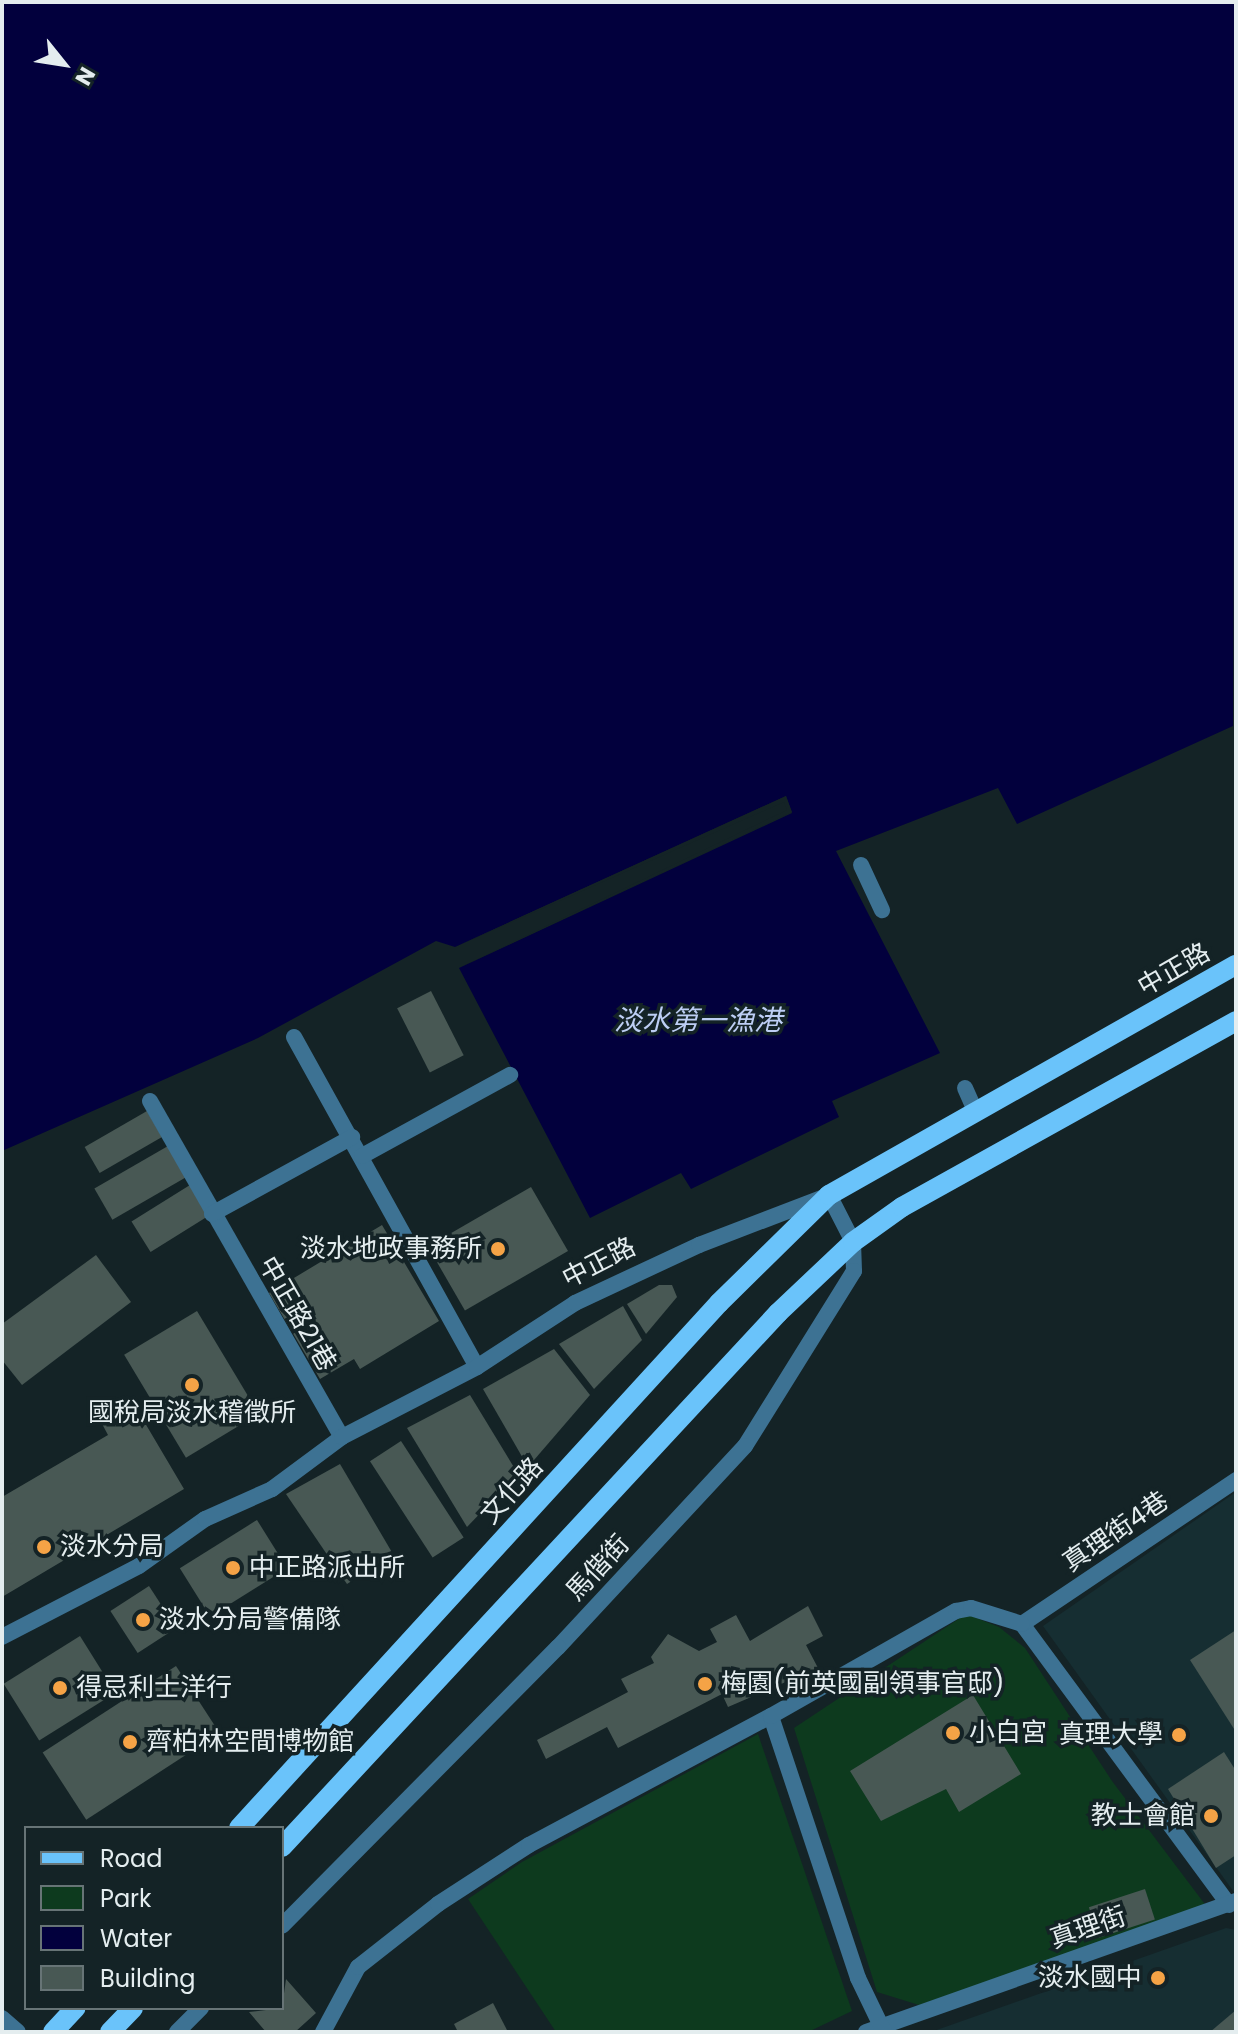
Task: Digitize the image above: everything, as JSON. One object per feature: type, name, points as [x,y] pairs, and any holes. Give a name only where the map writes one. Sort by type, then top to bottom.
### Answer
[{"type":"main road","name":"中正路","points":[[829,1195],[1236,965]]},
{"type":"main road","points":[[284,1845],[778,1313],[853,1242],[902,1207],[1236,1021]]},
{"type":"main road","name":"文化路","points":[[241,1826],[719,1303],[829,1195]]},
{"type":"main road","points":[[53,2032],[73,2010]]},
{"type":"main road","points":[[110,2032],[131,2010]]},
{"type":"street","points":[[861,865],[882,910]]},
{"type":"street","points":[[294,1037],[477,1367]]},
{"type":"street","points":[[362,1156],[510,1075]]},
{"type":"street","points":[[965,1088],[976,1113]]},
{"type":"street","name":"中正路21巷","points":[[150,1101],[342,1437]]},
{"type":"street","points":[[212,1214],[352,1137]]},
{"type":"street","points":[[829,1195],[853,1242]]},
{"type":"street","name":"中正路","points":[[2,1637],[139,1566],[205,1519],[272,1489],[342,1437],[477,1367],[575,1303],[651,1265],[829,1195]]},
{"type":"street","name":"馬偕街","points":[[284,1924],[558,1647],[745,1446],[854,1271],[853,1242]]},
{"type":"street","name":"真理街4巷","points":[[1022,1624],[1236,1480]]},
{"type":"street","points":[[323,2032],[358,1967],[438,1904],[529,1845],[771,1716],[956,1611],[971,1608],[1022,1624],[1234,1906]]},
{"type":"street","points":[[771,1716],[876,2030]]},
{"type":"street","name":"真理街","points":[[876,2030],[1234,1906]]},
{"type":"street","points":[[177,2032],[199,2010]]},
{"type":"street","points":[[2,2018],[18,2032]]},
{"type":"shaded area","name":"真理大學","points":[[1236,1492],[1236,1895],[1043,1626]]},
{"type":"shaded area","name":"淡水國中","points":[[1226,1928],[1236,1930],[1236,2032],[931,2032]]},
{"type":"green space","points":[[966,1614],[999,1627],[1025,1648],[1112,1781],[1207,1907],[919,2005],[877,1992],[794,1728]]},
{"type":"green space","points":[[758,1734],[852,2011],[808,2032],[556,2032],[468,1899],[522,1862]]},
{"type":"water","name":"淡水第一漁港","points":[[2,2],[1236,2],[1233,726],[1017,824],[998,788],[836,851],[940,1053],[832,1101],[839,1117],[691,1189],[681,1173],[590,1218],[459,968],[792,813],[786,796],[455,947],[436,941],[258,1038],[2,1151]]},
{"type":"pier","points":[[786,796],[792,812],[459,968],[787,810],[784,802],[455,947]]},
{"type":"building","points":[[431,991],[464,1055],[430,1072],[397,1008]]},
{"type":"building","points":[[147,1111],[162,1137],[100,1173],[85,1147]]},
{"type":"building","points":[[168,1146],[186,1177],[112,1220],[94,1188]]},
{"type":"building","points":[[190,1185],[209,1216],[151,1252],[131,1222]]},
{"type":"building","name":"淡水地政事務所","points":[[531,1187],[568,1251],[465,1311],[428,1246]]},
{"type":"building","points":[[382,1225],[439,1321],[360,1369],[354,1359],[320,1379],[269,1293]]},
{"type":"building","points":[[96,1255],[131,1302],[22,1385],[2,1360],[2,1324]]},
{"type":"building","points":[[659,1285],[672,1285],[677,1297],[646,1334],[627,1304]]},
{"type":"building","points":[[623,1306],[642,1340],[594,1389],[559,1344]]},
{"type":"building","name":"國稅局淡水稽徵所","points":[[197,1311],[259,1414],[186,1458],[124,1355]]},
{"type":"building","points":[[554,1349],[590,1395],[528,1467],[483,1389]]},
{"type":"building","points":[[470,1395],[518,1474],[467,1527],[407,1428]]},
{"type":"building","name":"淡水分局","points":[[132,1401],[184,1489],[2,1597],[2,1497],[108,1435],[100,1420]]},
{"type":"building","points":[[401,1441],[464,1537],[433,1558],[370,1461]]},
{"type":"building","points":[[340,1464],[393,1554],[347,1584],[286,1494]]},
{"type":"building","name":"中正路派出所","points":[[257,1520],[287,1568],[210,1617],[180,1568]]},
{"type":"building","name":"淡水分局警備隊","points":[[149,1586],[176,1628],[138,1653],[110,1611]]},
{"type":"building","name":"梅園(前英國副領事官邸)","points":[[808,1606],[823,1636],[806,1645],[818,1668],[728,1707],[722,1694],[618,1748],[607,1727],[546,1759],[537,1740],[628,1692],[621,1679],[654,1663],[651,1657],[668,1634],[699,1651],[717,1642],[710,1629],[736,1615],[750,1641]]},
{"type":"building","points":[[1236,1630],[1236,1732],[1190,1660]]},
{"type":"building","name":"得忌利士洋行","points":[[80,1636],[116,1693],[39,1741],[4,1684]]},
{"type":"building","name":"齊柏林空間博物館","points":[[176,1666],[220,1733],[86,1820],[43,1753]]},
{"type":"building","name":"小白宮","points":[[973,1695],[1021,1774],[959,1812],[946,1789],[881,1821],[850,1771]]},
{"type":"building","name":"教士會館","points":[[1224,1752],[1236,1771],[1236,1855],[1216,1868],[1168,1789]]},
{"type":"building","points":[[1145,1889],[1155,1919],[1099,1938],[1089,1907]]},
{"type":"building","points":[[286,1979],[316,2013],[295,2032],[266,2032],[249,2012],[284,2010]]},
{"type":"building","points":[[493,2003],[508,2032],[458,2032],[454,2024]]},
{"type":"building","points":[[1236,2010],[1236,2032],[1210,2032]]},
{"type":"place","name":"淡水地政事務所","points":[[498,1249]]},
{"type":"place","name":"國稅局淡水稽徵所","points":[[192,1385]]},
{"type":"place","name":"淡水分局","points":[[44,1547]]},
{"type":"place","name":"中正路派出所","points":[[233,1568]]},
{"type":"place","name":"淡水分局警備隊","points":[[143,1620]]},
{"type":"place","name":"梅園(前英國副領事官邸)","points":[[705,1684]]},
{"type":"place","name":"得忌利士洋行","points":[[60,1688]]},
{"type":"place","name":"小白宮","points":[[953,1733]]},
{"type":"place","name":"真理大學","points":[[1179,1735]]},
{"type":"place","name":"齊柏林空間博物館","points":[[130,1742]]},
{"type":"place","name":"教士會館","points":[[1211,1816]]},
{"type":"place","name":"淡水國中","points":[[1158,1978]]}]
